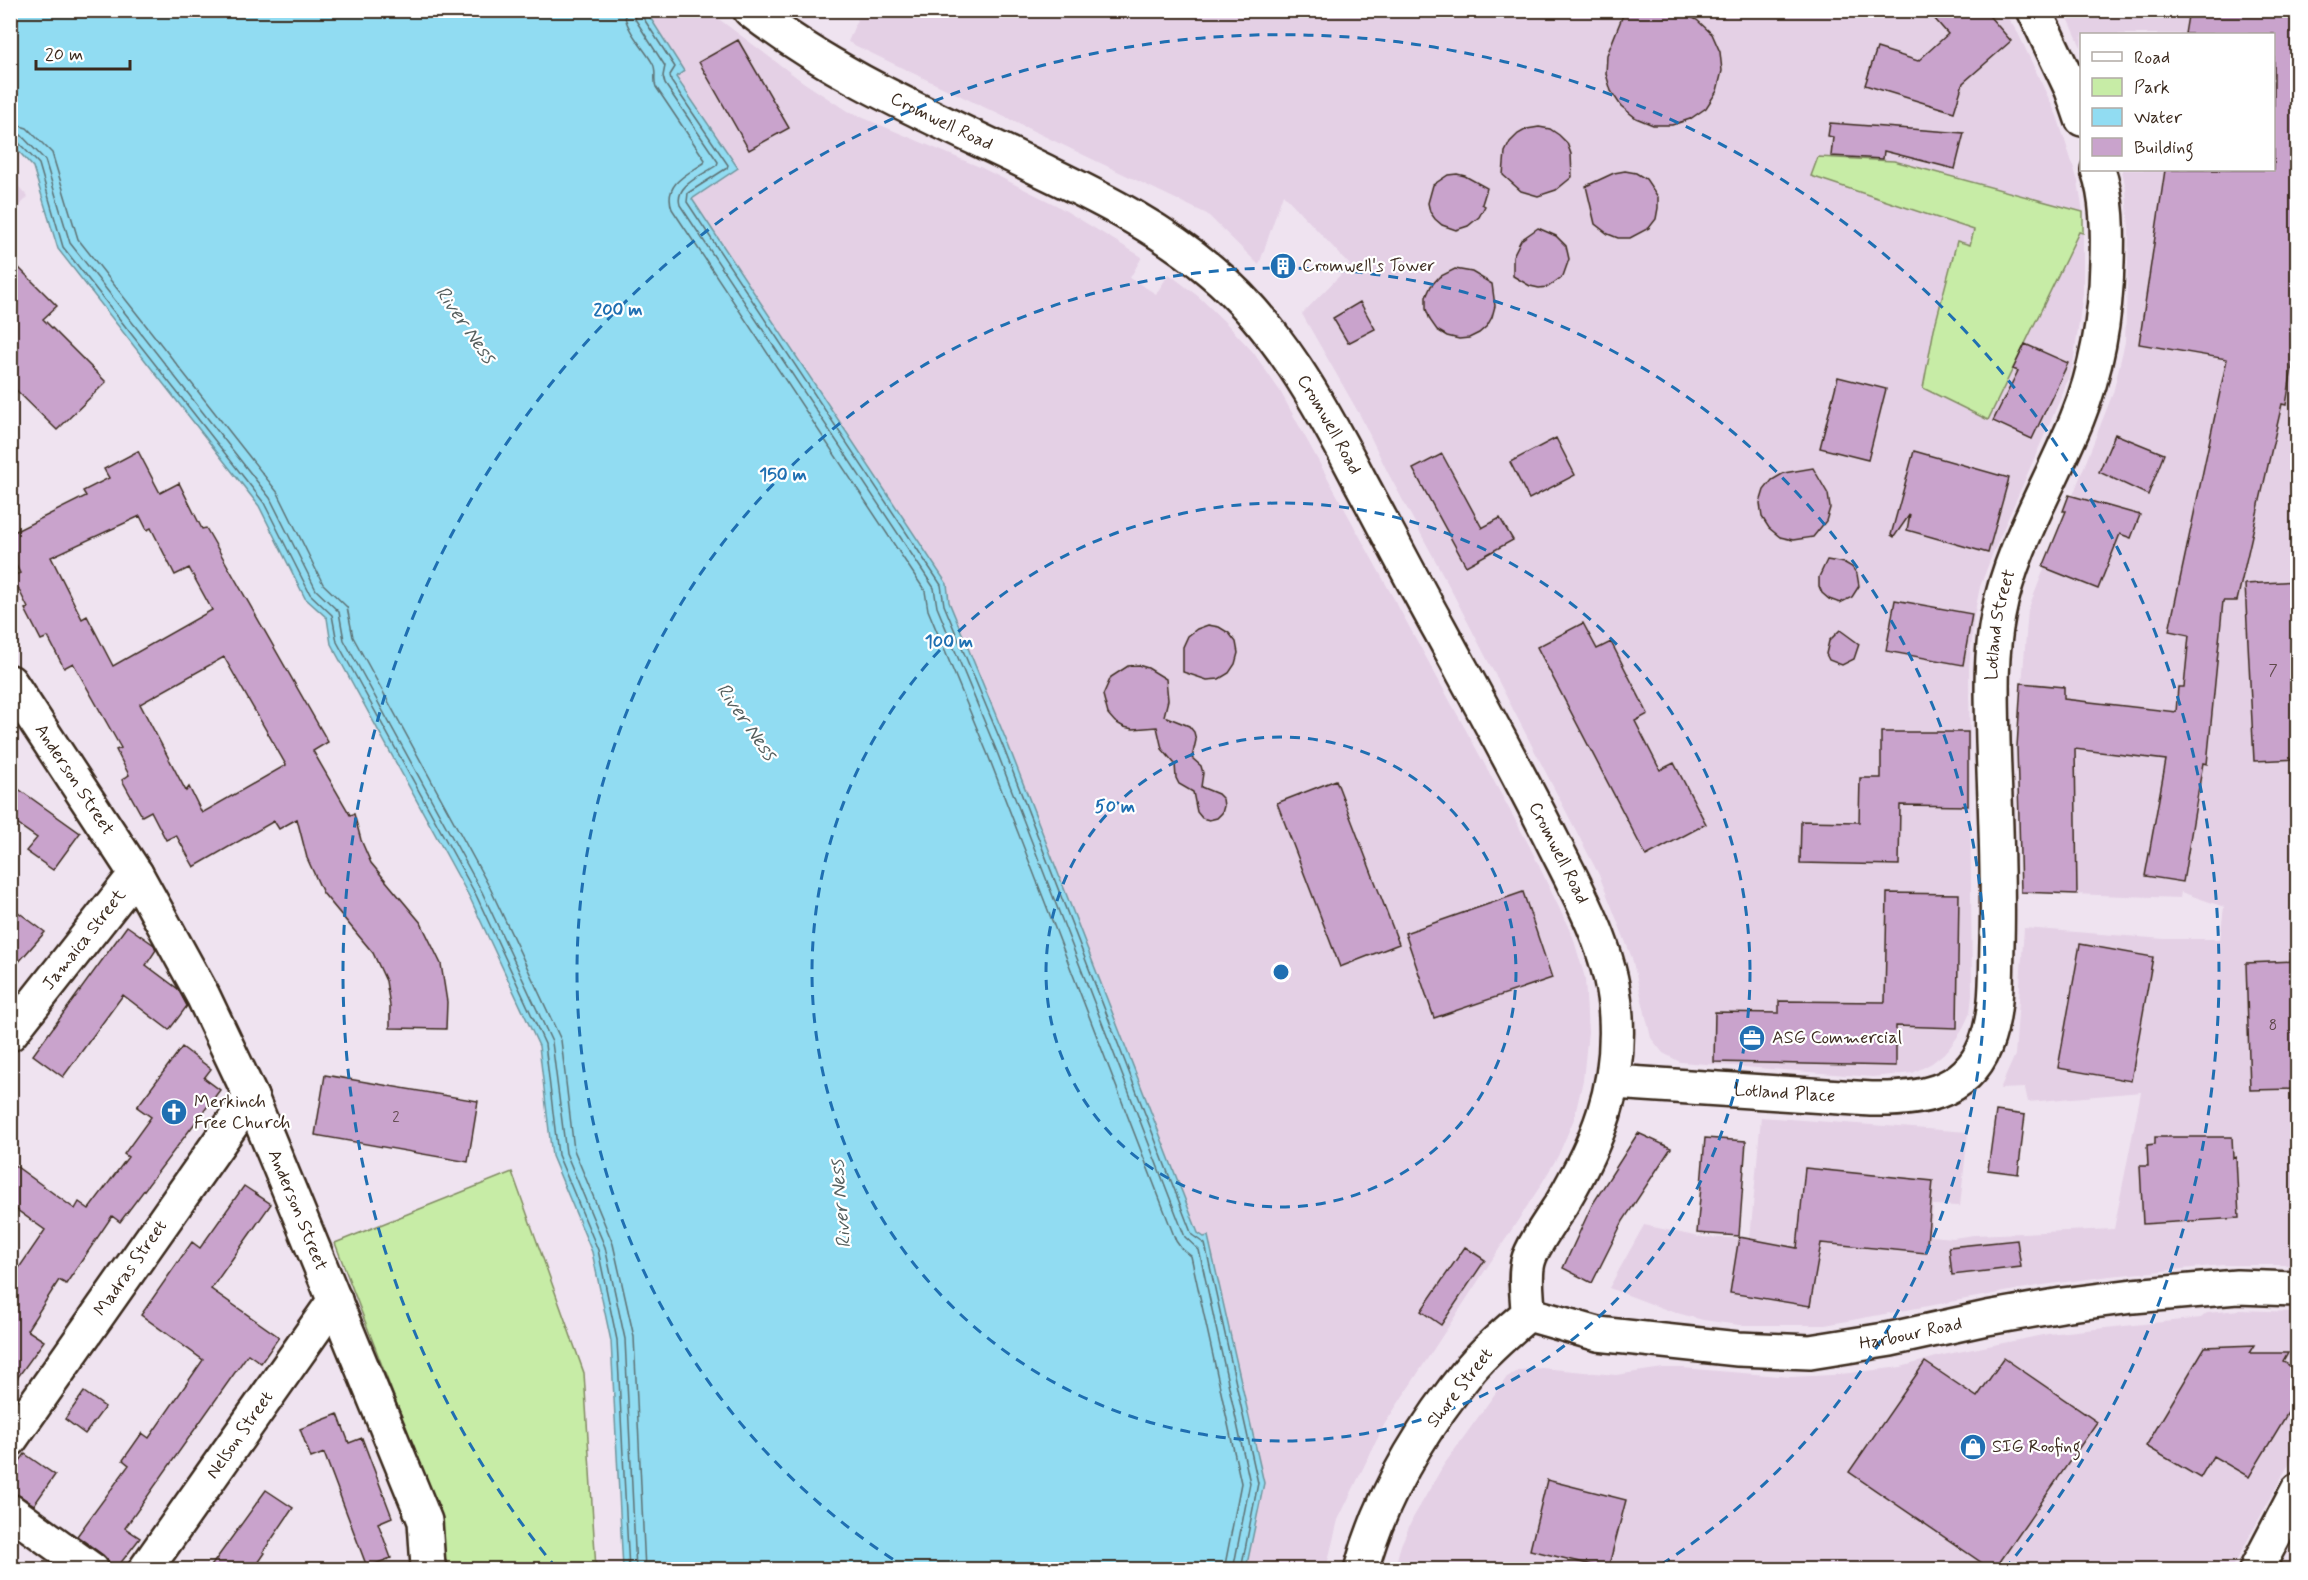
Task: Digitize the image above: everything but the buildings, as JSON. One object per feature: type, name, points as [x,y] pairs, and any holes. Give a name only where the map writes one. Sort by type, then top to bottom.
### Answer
[{"type":"street","name":"Cromwell Road","points":[[750,10],[783,36],[837,69],[1118,208],[1166,238],[1212,272],[1251,311],[1285,354],[1315,398],[1514,763],[1586,906],[1613,983],[1617,1042],[1614,1082]]},
{"type":"street","points":[[2034,10],[2072,90],[2080,113]]},
{"type":"street","name":"Lotland Street","points":[[1952,1085],[1978,1058],[1992,1026],[1998,914],[1992,707],[1994,640],[2006,582],[2078,417],[2094,368],[2102,329],[2107,283],[2108,233],[2098,171]]},
{"type":"street","name":"Anderson Street","points":[[10,682],[136,874],[190,970],[251,1097],[425,1521],[428,1569]]},
{"type":"street","name":"Jamaica Street","points":[[10,1034],[136,874]]},
{"type":"street","name":"Lotland Place","points":[[1614,1082],[1906,1100],[1927,1096],[1952,1085]]},
{"type":"street","points":[[1528,1314],[1528,1261],[1586,1161],[1603,1120],[1614,1082]]},
{"type":"street","name":"Madras Street","points":[[10,1440],[251,1097]]},
{"type":"street","name":"Harbour Road","points":[[1528,1314],[1598,1334],[1738,1349],[1810,1352],[1891,1339],[1987,1318],[2062,1305],[2237,1287],[2298,1289]]},
{"type":"street","name":"Nelson Street","points":[[145,1569],[335,1300]]},
{"type":"street","name":"Shore Street","points":[[1361,1569],[1395,1480],[1431,1423],[1472,1367],[1528,1314]]},
{"type":"street","points":[[2256,1569],[2298,1490]]},
{"type":"street","points":[[10,1511],[92,1569]]},
{"type":"shaded area","points":[[861,10],[2003,11],[2018,33],[2057,116],[2078,181],[2083,212],[1894,161],[1812,176],[1974,230],[1970,245],[1957,241],[1934,329],[2079,232],[2083,233],[2083,293],[2073,365],[1992,555],[1980,587],[1974,616],[1969,667],[1972,995],[1970,1013],[1961,1032],[1948,1050],[1932,1063],[1913,1073],[1872,1077],[1680,1062],[1663,1053],[1651,1038],[1632,958],[1599,875],[1388,473],[1361,417],[1302,314],[1350,265],[1283,194],[1259,265],[1207,214],[848,42]]},
{"type":"shaded area","points":[[646,11],[708,11],[803,82],[847,111],[982,168],[1056,205],[1142,257],[1130,278],[1156,294],[1169,274],[1199,297],[1226,323],[1253,352],[1280,391],[1530,847],[1573,937],[1585,978],[1588,1032],[1583,1080],[1574,1119],[1558,1156],[1539,1188],[1384,1425],[1338,1520],[1326,1569],[1246,1569],[1264,1483],[1208,1236],[1204,1237],[1198,1233],[1009,747],[949,602],[947,584],[691,198],[738,167],[676,76],[684,71]]},
{"type":"shaded area","points":[[2065,11],[2297,11],[2297,1265],[2223,1265],[2110,1276],[2043,1285],[1825,1325],[1739,1325],[1703,1320],[1670,1311],[1609,1288],[1644,1225],[1699,1237],[1750,1239],[1761,1117],[1968,1132],[1960,1206],[1933,1205],[1930,1236],[1953,1238],[1974,1235],[2114,1229],[2141,1092],[2028,1102],[2025,1088],[2000,1089],[2015,1055],[2024,928],[2164,939],[2220,939],[2224,907],[2181,892],[2180,898],[2021,892],[2017,747],[2028,610],[2113,393],[2125,342],[2129,231],[2122,171],[2275,171],[2275,33],[2080,33],[2080,45]]},
{"type":"shaded area","points":[[10,177],[28,197],[11,214],[10,214]]},
{"type":"shaded area","points":[[2239,1310],[2297,1312],[2297,1449],[2232,1569],[1394,1570],[1401,1545],[1413,1518],[1443,1466],[1507,1377],[1520,1370],[1542,1368],[1616,1375],[1663,1368],[1683,1368],[1791,1377],[1832,1375],[1901,1367],[1943,1355],[2048,1334],[2201,1318],[2207,1313]]},
{"type":"shaded area","points":[[2297,1543],[2297,1569],[2284,1569]]},
{"type":"green space","points":[[1818,157],[1894,161],[2083,212],[2083,233],[2079,232],[1988,420],[1923,388],[1934,329],[1957,241],[1970,245],[1974,230],[1811,176]]},
{"type":"green space","points":[[512,1172],[584,1373],[596,1569],[449,1569],[444,1554],[442,1522],[335,1243]]},
{"type":"water","name":"River Ness","points":[[11,10],[646,11],[684,71],[676,77],[738,168],[692,199],[947,584],[949,602],[1009,747],[1198,1233],[1204,1237],[1208,1236],[1264,1483],[1246,1569],[623,1569],[611,1341],[592,1252],[552,1156],[539,1046],[470,898],[331,644],[327,618],[305,598],[259,506],[58,249],[33,167],[11,143]]},
{"type":"place","name":"Cromwell's Tower","points":[[1283,266]]},
{"type":"place","name":"ASG Commercial","points":[[1752,1038]]},
{"type":"place","name":"Merkinch Free Church","points":[[174,1112]]},
{"type":"place","name":"SIG Roofing","points":[[1973,1447]]}]
